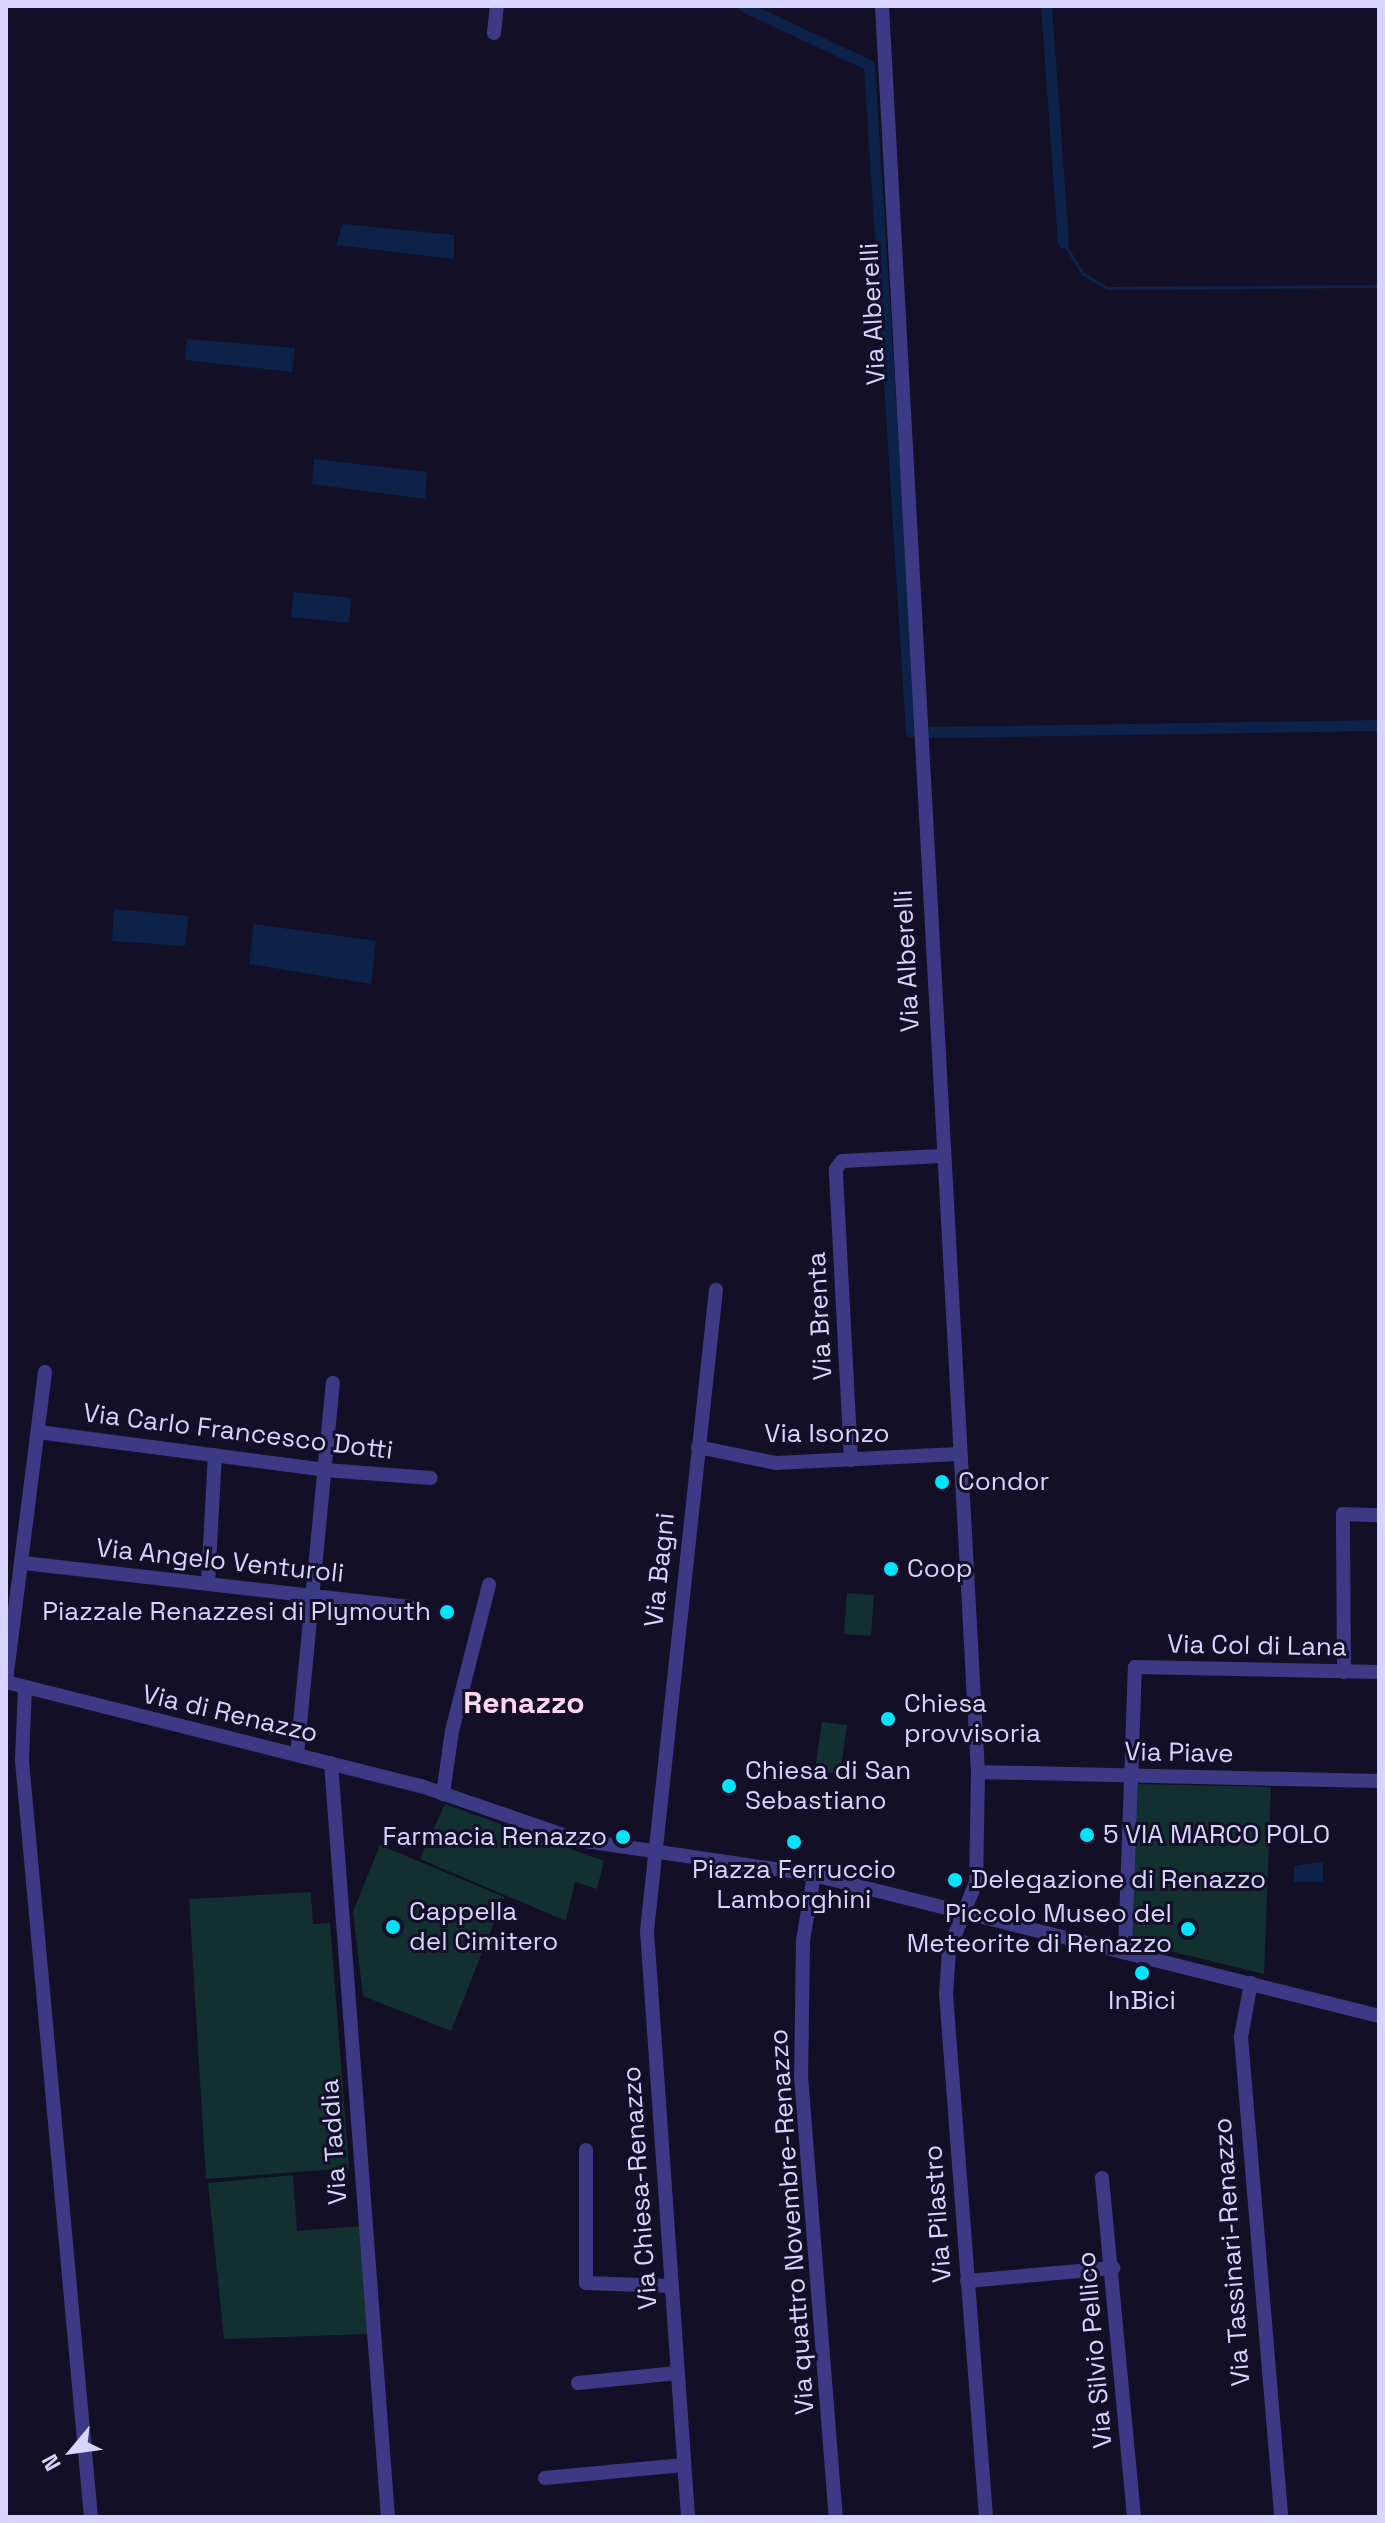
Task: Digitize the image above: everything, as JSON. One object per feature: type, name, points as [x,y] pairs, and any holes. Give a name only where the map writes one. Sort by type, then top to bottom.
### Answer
[{"type":"street","points":[[494,33],[497,6]]},
{"type":"street","name":"Via Alberelli","points":[[882,6],[941,1156],[978,1772],[976,1882],[965,1911]]},
{"type":"street","name":"Via Brenta","points":[[851,1460],[836,1169],[842,1161],[941,1156]]},
{"type":"street","name":"Via Bagni","points":[[652,1855],[716,1290]]},
{"type":"street","points":[[6,1682],[24,1563],[45,1372]]},
{"type":"street","points":[[297,1755],[333,1383]]},
{"type":"street","name":"Via Carlo Francesco Dotti","points":[[38,1432],[325,1470],[431,1478]]},
{"type":"street","name":"Via Isonzo","points":[[698,1447],[776,1463],[958,1454]]},
{"type":"street","points":[[208,1583],[215,1455]]},
{"type":"street","points":[[1344,1672],[1343,1514],[1379,1515]]},
{"type":"street","name":"Via Angelo Venturoli","points":[[24,1563],[411,1607]]},
{"type":"street","points":[[443,1794],[452,1731],[489,1585]]},
{"type":"street","name":"Via Col di Lana","points":[[1131,1776],[1135,1667],[1379,1672]]},
{"type":"street","name":"Via di Renazzo","points":[[6,1682],[331,1763],[443,1794],[578,1840],[652,1855],[814,1875],[1379,2016]]},
{"type":"street","points":[[25,1688],[23,1777],[91,2517]]},
{"type":"street","name":"Via Taddia","points":[[331,1763],[388,2517]]},
{"type":"street","name":"Via Piave","points":[[978,1772],[1379,1781]]},
{"type":"street","points":[[1125,1951],[1131,1776]]},
{"type":"street","name":"Via Chiesa-Renazzo","points":[[652,1855],[647,1931],[688,2517]]},
{"type":"street","name":"Via quattro Novembre-Renazzo","points":[[814,1875],[803,1941],[801,2076],[836,2517]]},
{"type":"street","name":"Via Pilastro","points":[[965,1911],[949,1950],[946,1994],[986,2517]]},
{"type":"street","name":"Via Tassinari-Renazzo","points":[[1251,1983],[1241,2037],[1281,2517]]},
{"type":"street","points":[[586,2150],[586,2283],[671,2286]]},
{"type":"street","name":"Via Silvio Pellico","points":[[1102,2178],[1113,2268],[1134,2517]]},
{"type":"street","points":[[967,2281],[1113,2268]]},
{"type":"street","points":[[578,2383],[678,2373]]},
{"type":"street","points":[[545,2478],[683,2465]]},
{"type":"green space","points":[[847,1593],[874,1595],[871,1636],[844,1634]]},
{"type":"green space","points":[[822,1722],[847,1725],[840,1774],[815,1770]]},
{"type":"green space","points":[[1138,1784],[1271,1787],[1264,1974],[1132,1942]]},
{"type":"green space","points":[[445,1804],[604,1861],[597,1889],[575,1882],[566,1921],[420,1859]]},
{"type":"green space","points":[[380,1845],[504,1897],[451,2031],[363,1996],[353,1912]]},
{"type":"green space","points":[[311,1892],[313,1924],[330,1923],[349,2168],[206,2179],[189,1899]]},
{"type":"green space","points":[[293,2175],[297,2231],[360,2226],[368,2334],[224,2339],[208,2183]]},
{"type":"water","points":[[343,224],[454,235],[454,259],[336,245]]},
{"type":"water","points":[[187,339],[295,348],[292,372],[185,360]]},
{"type":"water","points":[[314,459],[427,472],[425,499],[312,484]]},
{"type":"water","points":[[294,592],[351,598],[349,623],[291,617]]},
{"type":"water","points":[[114,909],[188,916],[185,946],[112,941]]},
{"type":"water","points":[[254,924],[376,941],[371,984],[249,964]]},
{"type":"water","points":[[1323,1863],[1323,1882],[1294,1882],[1294,1866]]},
{"type":"waterway","points":[[743,6],[869,65],[911,732]]},
{"type":"waterway","points":[[1046,6],[1063,242]]},
{"type":"waterway","points":[[1063,242],[1082,273],[1107,288],[1379,286]]},
{"type":"waterway","points":[[931,732],[1379,725]]},
{"type":"place","name":"Condor","points":[[942,1482]]},
{"type":"place","name":"Coop","points":[[891,1569]]},
{"type":"place","name":"Piazzale Renazzesi di Plymouth","points":[[447,1612]]},
{"type":"place","name":"Chiesa provvisoria","points":[[888,1719]]},
{"type":"place","name":"Chiesa di San Sebastiano","points":[[729,1786]]},
{"type":"place","name":"5 VIA MARCO POLO","points":[[1087,1835]]},
{"type":"place","name":"Farmacia Renazzo","points":[[623,1837]]},
{"type":"place","name":"Piazza Ferruccio Lamborghini","points":[[794,1842]]},
{"type":"place","name":"Delegazione di Renazzo","points":[[955,1880]]},
{"type":"place","name":"Cappella del Cimitero","points":[[393,1927]]},
{"type":"place","name":"Piccolo Museo del Meteorite di Renazzo","points":[[1188,1929]]},
{"type":"place","name":"InBici","points":[[1142,1973]]},
{"type":"district","name":"Renazzo","points":[[524,1703]]}]
